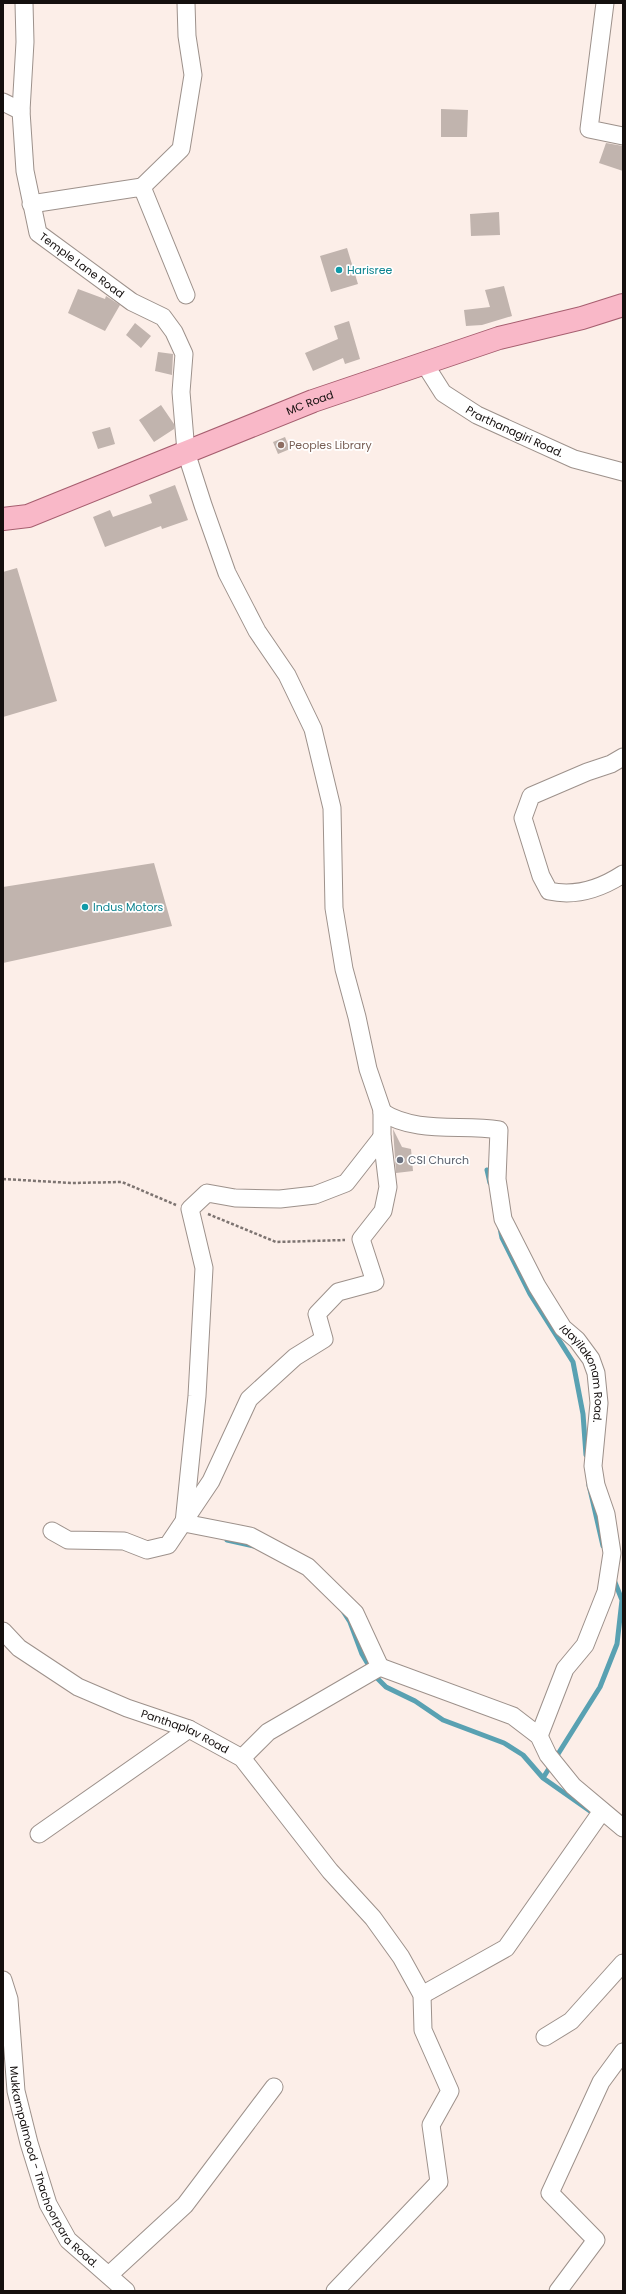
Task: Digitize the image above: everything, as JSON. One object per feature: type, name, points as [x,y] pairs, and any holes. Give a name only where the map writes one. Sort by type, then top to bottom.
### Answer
[{"type":"main road","name":"MC Road","points":[[3,519],[28,516],[313,401],[499,338],[623,305]]},
{"type":"street","name":"Temple Lane Road","points":[[24,3],[26,42],[20,111],[25,171],[38,232],[132,302],[163,317],[174,332],[184,354],[181,392],[186,452],[227,573],[257,631],[286,675],[313,729],[332,808],[334,908],[343,961],[368,1069],[382,1112],[382,1137],[388,1187],[383,1211],[361,1239]]},
{"type":"street","points":[[31,204],[142,186],[181,149],[193,75],[187,36],[186,3]]},
{"type":"street","points":[[605,3],[589,129],[623,136]]},
{"type":"street","points":[[3,102],[20,111]]},
{"type":"street","points":[[142,186],[186,295]]},
{"type":"street","name":"Prarthanagiri Road.","points":[[424,363],[443,393],[477,414],[574,459],[623,472]]},
{"type":"street","points":[[623,757],[610,764],[531,796],[522,818],[541,876],[549,891],[562,894],[585,893],[623,874]]},
{"type":"street","name":"Idayilakonam Road.","points":[[382,1112],[396,1121],[460,1129],[485,1128],[499,1130],[498,1179],[503,1219],[537,1286],[563,1328],[577,1340],[591,1359],[596,1373],[599,1403],[594,1466],[596,1485],[606,1514],[612,1553],[606,1592],[585,1645],[565,1669],[539,1736]]},
{"type":"street","points":[[184,1523],[196,1396],[204,1268],[190,1209],[207,1193],[235,1198],[280,1198],[321,1192],[346,1183],[382,1137]]},
{"type":"street","points":[[52,1531],[68,1540],[124,1540],[147,1550],[168,1544],[184,1523],[211,1481],[249,1399],[295,1357],[324,1338],[317,1314],[338,1292],[375,1282],[361,1239]]},
{"type":"street","points":[[184,1523],[250,1536],[308,1567],[356,1613],[380,1667],[513,1716],[539,1736],[548,1755],[565,1776],[602,1811],[623,1828]]},
{"type":"street","name":"Panthaplav Road","points":[[3,1631],[19,1648],[78,1687],[127,1708],[189,1729],[242,1758],[268,1732],[380,1667]]},
{"type":"street","points":[[39,1834],[189,1729]]},
{"type":"street","points":[[242,1758],[330,1872],[373,1918],[401,1957],[422,1995],[423,2030],[450,2091],[431,2125],[439,2182],[335,2291]]},
{"type":"street","points":[[422,1995],[506,1948],[602,1811]]},
{"type":"street","points":[[545,2037],[571,2021],[623,1963]]},
{"type":"street","name":"Mukkampalmood - Thachoorpara Road.","points":[[3,1980],[9,1999],[8,2056],[29,2143],[48,2204],[68,2240],[109,2274],[126,2291]]},
{"type":"street","points":[[558,2291],[596,2240],[550,2193],[601,2082],[623,2052]]},
{"type":"street","points":[[109,2274],[185,2205],[274,2087]]},
{"type":"path","points":[[3,1180],[72,1183],[122,1182],[171,1203],[217,1216],[276,1242],[361,1239]]},
{"type":"building","points":[[441,109],[468,110],[467,137],[441,137]]},
{"type":"building","points":[[606,143],[623,146],[623,171],[599,163]]},
{"type":"building","points":[[499,212],[500,235],[471,236],[470,214]]},
{"type":"building","name":"Harisree","points":[[347,248],[358,284],[331,292],[320,256]]},
{"type":"building","points":[[504,286],[512,316],[482,325],[466,326],[464,310],[490,307],[485,290]]},
{"type":"building","points":[[78,289],[105,299],[106,296],[120,305],[105,331],[68,313]]},
{"type":"building","points":[[349,321],[360,359],[345,364],[343,358],[313,371],[305,353],[338,339],[334,326]]},
{"type":"building","points":[[135,323],[151,336],[141,348],[126,335]]},
{"type":"building","points":[[158,352],[173,354],[172,375],[155,371]]},
{"type":"building","points":[[161,405],[174,424],[174,429],[154,442],[139,420]]},
{"type":"building","points":[[110,427],[115,444],[98,449],[92,432]]},
{"type":"building","name":"Peoples Library","points":[[285,437],[290,449],[278,454],[273,442]]},
{"type":"building","points":[[175,485],[188,520],[162,529],[161,526],[105,547],[93,517],[110,510],[113,517],[152,503],[149,495]]},
{"type":"building","points":[[17,568],[57,701],[3,717],[3,572]]},
{"type":"building","name":"Indus Motors","points":[[154,863],[172,926],[3,963],[3,887]]},
{"type":"building","name":"CSI Church","points":[[393,1129],[402,1147],[411,1149],[413,1171],[396,1173]]},
{"type":"waterway","points":[[487,1170],[490,1183]]},
{"type":"waterway","points":[[500,1228],[502,1238],[530,1294],[573,1362],[583,1414],[586,1455]]},
{"type":"waterway","points":[[589,1485],[603,1546]]},
{"type":"waterway","points":[[227,1540],[254,1546]]},
{"type":"waterway","points":[[543,1778],[600,1687],[617,1644],[622,1600],[614,1580]]},
{"type":"waterway","points":[[343,1611],[350,1622],[362,1654],[375,1676],[386,1687],[415,1701],[443,1720],[504,1743],[523,1755],[543,1778],[590,1811]]},
{"type":"place","name":"Harisree","points":[[339,270]]},
{"type":"place","name":"Peoples Library","points":[[281,445]]},
{"type":"place","name":"Indus Motors","points":[[85,907]]},
{"type":"place","name":"CSI Church","points":[[400,1160]]}]
